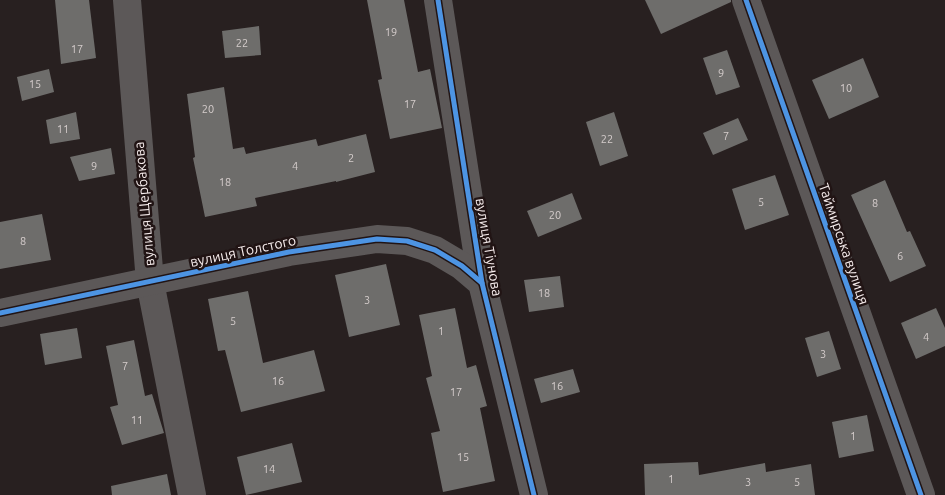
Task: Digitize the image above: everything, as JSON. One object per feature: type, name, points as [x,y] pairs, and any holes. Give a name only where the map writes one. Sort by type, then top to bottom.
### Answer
[{"type":"street","name":"вулиця Щербакова","points":[[127,0],[150,282],[192,495]]},
{"type":"street","name":"вулиця Тіунова","points":[[438,0],[482,283],[534,495]]},
{"type":"street","name":"Таймирська вулиця","points":[[746,0],[921,495]]},
{"type":"street","name":"вулиця Толстого","points":[[0,313],[289,252],[377,239],[407,241],[435,250],[462,266],[482,283]]},
{"type":"building","points":[[55,0],[89,0],[96,58],[61,64]]},
{"type":"building","points":[[367,0],[404,0],[418,72],[430,69],[442,128],[390,139],[378,80],[382,79]]},
{"type":"building","points":[[645,0],[731,0],[731,2],[661,34]]},
{"type":"building","points":[[259,26],[261,55],[225,58],[222,31]]},
{"type":"building","points":[[727,50],[740,87],[716,95],[703,58]]},
{"type":"building","points":[[863,58],[879,97],[829,119],[812,80]]},
{"type":"building","points":[[49,69],[54,92],[22,101],[17,77]]},
{"type":"building","points":[[224,87],[233,149],[244,147],[246,154],[316,139],[318,146],[366,134],[375,172],[336,182],[255,198],[257,206],[205,217],[193,158],[195,157],[187,94]]},
{"type":"building","points":[[76,112],[80,139],[50,144],[46,120]]},
{"type":"building","points":[[614,112],[628,156],[600,166],[586,122]]},
{"type":"building","points":[[738,118],[748,140],[713,155],[703,133]]},
{"type":"building","points":[[111,148],[115,174],[79,181],[70,157]]},
{"type":"building","points":[[775,175],[789,215],[745,230],[732,189]]},
{"type":"building","points":[[885,180],[907,232],[910,231],[926,266],[890,282],[851,195]]},
{"type":"building","points":[[572,193],[582,219],[538,237],[527,211]]},
{"type":"building","points":[[42,214],[51,260],[0,269],[0,222]]},
{"type":"building","points":[[386,264],[400,325],[349,337],[335,275]]},
{"type":"building","points":[[560,276],[564,307],[529,312],[524,280]]},
{"type":"building","points":[[248,291],[263,363],[314,350],[325,391],[241,412],[225,350],[218,351],[208,299]]},
{"type":"building","points":[[455,308],[467,368],[476,365],[487,406],[480,408],[495,481],[443,492],[431,433],[440,431],[426,378],[432,376],[419,315]]},
{"type":"building","points":[[936,308],[945,328],[945,346],[916,359],[901,323]]},
{"type":"building","points":[[77,328],[82,358],[45,365],[40,334]]},
{"type":"building","points":[[829,331],[841,369],[817,377],[805,338]]},
{"type":"building","points":[[134,340],[145,396],[152,394],[164,433],[122,445],[110,407],[118,405],[106,346]]},
{"type":"building","points":[[573,369],[580,392],[541,403],[534,379]]},
{"type":"building","points":[[867,415],[874,451],[839,458],[832,422]]},
{"type":"building","points":[[292,443],[302,482],[246,495],[237,457]]},
{"type":"building","points":[[698,462],[699,475],[765,463],[766,472],[811,464],[815,495],[645,495],[644,464]]},
{"type":"building","points":[[167,474],[171,495],[112,495],[111,486]]},
{"type":"cycle path","points":[[438,0],[482,283],[534,495]]},
{"type":"cycle path","points":[[746,0],[921,495]]},
{"type":"cycle path","points":[[0,313],[289,252],[377,239],[407,241],[435,250],[462,266],[482,283]]}]
